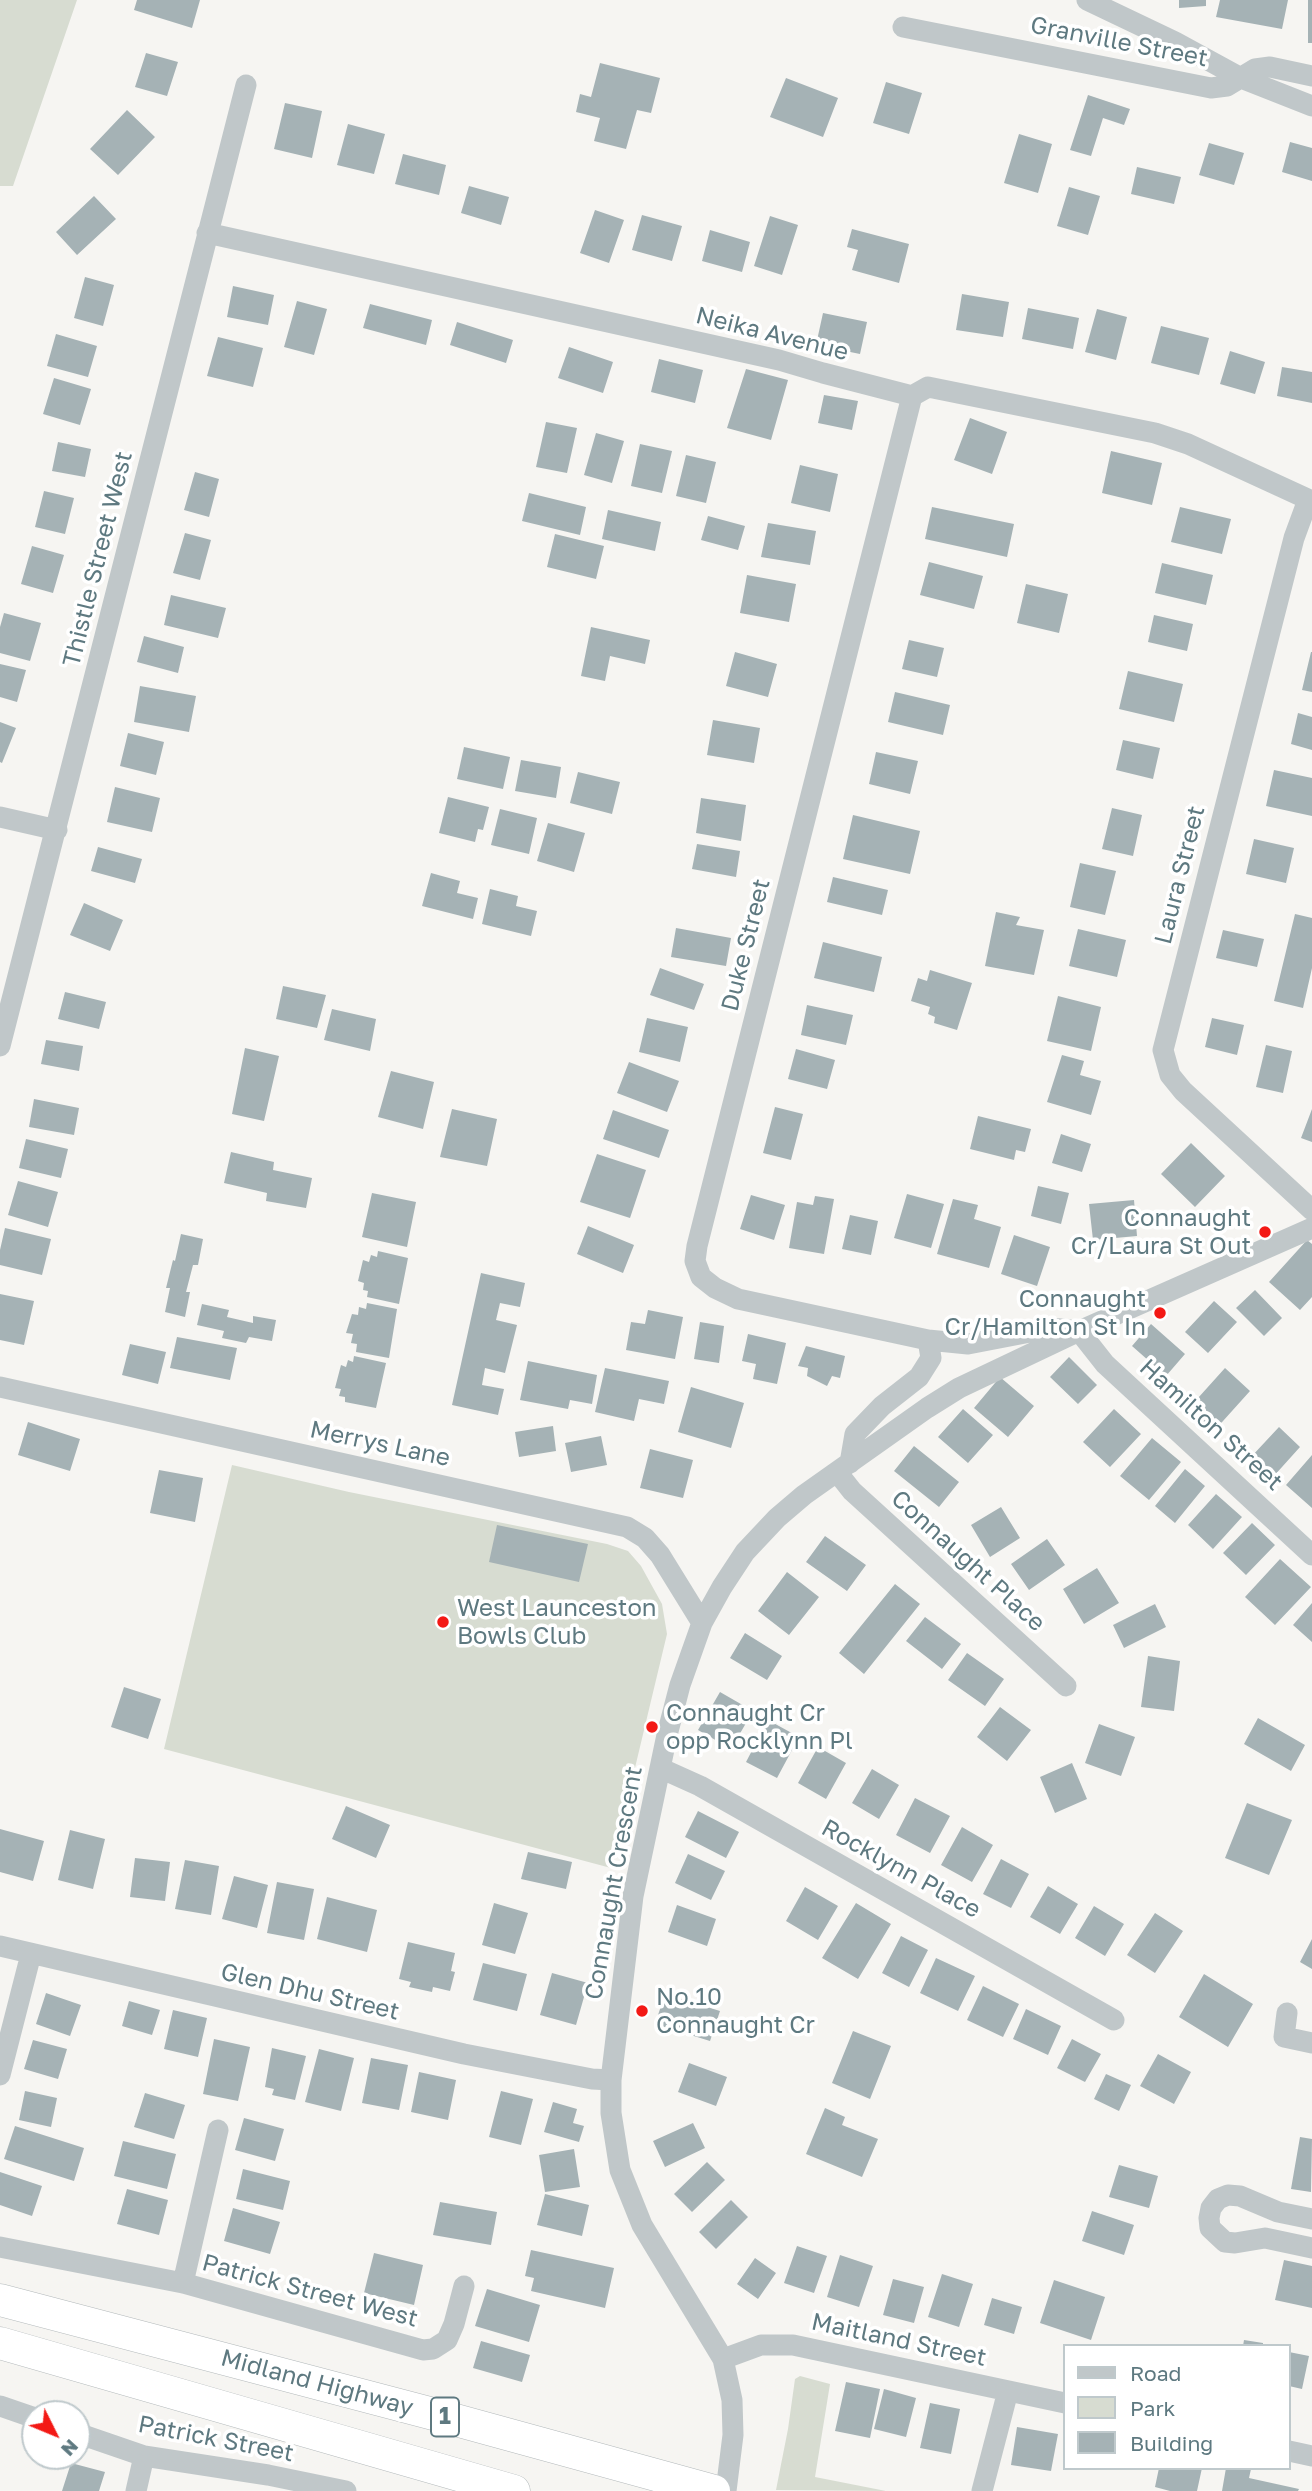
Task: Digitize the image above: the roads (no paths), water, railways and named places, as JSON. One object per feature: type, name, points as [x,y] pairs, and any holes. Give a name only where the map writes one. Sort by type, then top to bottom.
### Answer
[{"type":"highway","name":"Midland Highway","points":[[0,2300],[715,2491]]},
{"type":"highway","name":"Midland Highway","points":[[0,2343],[514,2491]]},
{"type":"street","points":[[1087,0],[1175,42],[1241,78],[1312,106]]},
{"type":"street","name":"Granville Street","points":[[903,27],[1211,88],[1227,86],[1255,69],[1270,67],[1312,76]]},
{"type":"street","name":"Thistle Street West","points":[[0,1046],[246,85]]},
{"type":"street","name":"Neika Avenue","points":[[207,233],[779,360],[912,396],[928,387],[1154,433],[1188,444],[1310,500]]},
{"type":"street","name":"Duke Street","points":[[912,396],[695,1261],[701,1277],[715,1289],[738,1298],[928,1340],[968,1344],[1051,1328],[1079,1331]]},
{"type":"street","name":"Laura Street","points":[[1310,500],[1294,538],[1163,1050],[1170,1075],[1183,1091],[1312,1210]]},
{"type":"street","points":[[0,817],[57,830]]},
{"type":"street","name":"Connaught Crescent","points":[[726,2491],[733,2435],[732,2400],[723,2359],[642,2225],[628,2191],[615,2146],[611,2080],[633,1896],[680,1685],[702,1623],[745,1552],[776,1518],[804,1495],[959,1388],[1079,1331],[1312,1228]]},
{"type":"street","name":"Hamilton Street","points":[[1079,1331],[1105,1364],[1312,1555]]},
{"type":"street","points":[[844,1468],[855,1434],[882,1406],[919,1377],[931,1358],[928,1340]]},
{"type":"street","name":"Merrys Lane","points":[[0,1387],[601,1519],[627,1527],[645,1538],[660,1555],[702,1623]]},
{"type":"street","name":"Connaught Place","points":[[844,1468],[852,1491],[1066,1686]]},
{"type":"street","name":"Rocklynn Place","points":[[660,1768],[700,1786],[1114,2020]]},
{"type":"street","name":"Glen Dhu Street","points":[[0,1946],[464,2054],[592,2079],[611,2080]]},
{"type":"street","points":[[0,2075],[31,1954]]},
{"type":"street","points":[[1287,2014],[1284,2037],[1312,2043]]},
{"type":"street","points":[[183,2283],[218,2130]]},
{"type":"street","points":[[1312,2219],[1278,2212],[1240,2196],[1228,2195],[1218,2199],[1211,2208],[1209,2218],[1210,2228],[1225,2242],[1265,2238],[1312,2248]]},
{"type":"street","name":"Patrick Street West","points":[[0,2247],[183,2283],[423,2350],[433,2349],[447,2340],[464,2286]]},
{"type":"street","name":"Maitland Street","points":[[723,2359],[761,2344],[783,2343],[1064,2403]]},
{"type":"street","points":[[982,2491],[1008,2391]]},
{"type":"street","points":[[0,2406],[21,2413]]},
{"type":"street","name":"Patrick Street","points":[[91,2438],[144,2456],[268,2475],[346,2491]]},
{"type":"street","points":[[1291,2451],[1312,2456]]},
{"type":"street","points":[[136,2491],[144,2456]]},
{"type":"place","name":"Connaught Cr/Laura St Out","points":[[1265,1232]]},
{"type":"place","name":"Connaught Cr/Hamilton St In","points":[[1160,1313]]},
{"type":"place","name":"West Launceston Bowls Club","points":[[443,1622]]},
{"type":"place","name":"Connaught Cr opp Rocklynn Pl","points":[[652,1727]]},
{"type":"place","name":"No.10 Connaught Cr","points":[[642,2011]]}]
